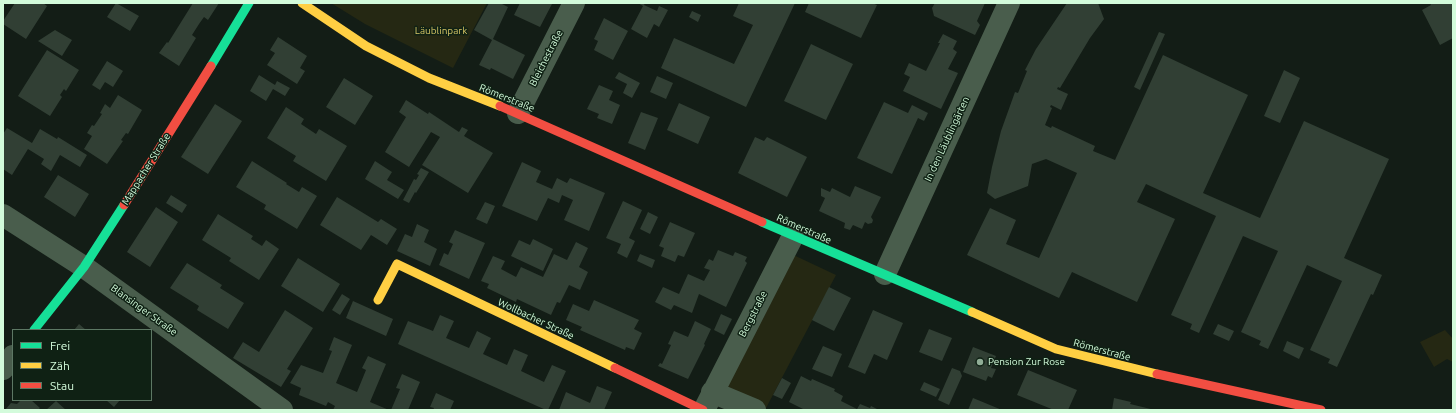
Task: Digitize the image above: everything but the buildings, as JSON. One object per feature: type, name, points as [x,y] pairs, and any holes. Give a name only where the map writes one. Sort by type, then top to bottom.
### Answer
[{"type":"street","name":"Mappacher Straße","points":[[35,329],[84,267],[191,99],[249,3]]},
{"type":"street","name":"Römerstraße","points":[[302,3],[366,46],[429,78],[518,113],[793,236],[885,274],[1056,349],[1124,367],[1321,410]]},
{"type":"street","name":"Bleichestraße","points":[[518,113],[574,3]]},
{"type":"street","name":"In den Läublingärten","points":[[885,274],[1010,3]]},
{"type":"street","name":"Blansinger Straße","points":[[3,215],[84,267],[282,410]]},
{"type":"street","name":"Bergstraße","points":[[706,404],[793,236]]},
{"type":"street","name":"Wollbacher Straße","points":[[378,300],[397,264],[706,404]]},
{"type":"street","points":[[3,369],[12,357]]},
{"type":"street","points":[[706,404],[756,410]]},
{"type":"green space","name":"Läublinpark","points":[[331,3],[487,3],[453,68],[365,24]]},
{"type":"green space","points":[[785,251],[836,275],[765,410],[712,392]]},
{"type":"green space","points":[[1445,330],[1453,339],[1453,362],[1447,359],[1434,367],[1420,342]]},
{"type":"traffic: fast","points":[[211,66],[249,3]]},
{"type":"traffic: fast","points":[[35,329],[84,267],[124,205]]},
{"type":"traffic: fast","points":[[762,222],[972,312]]},
{"type":"traffic: slow","points":[[302,3],[366,46],[429,78],[500,106]]},
{"type":"traffic: slow","points":[[378,300],[397,264],[615,368]]},
{"type":"traffic: slow","points":[[972,312],[1056,349],[1157,374]]},
{"type":"traffic: jam","points":[[124,205],[211,66]]},
{"type":"traffic: jam","points":[[500,106],[762,222]]},
{"type":"traffic: jam","points":[[615,368],[703,410]]},
{"type":"traffic: jam","points":[[1157,374],[1321,410]]},
{"type":"place","name":"Pension Zur Rose","points":[[980,362]]}]
